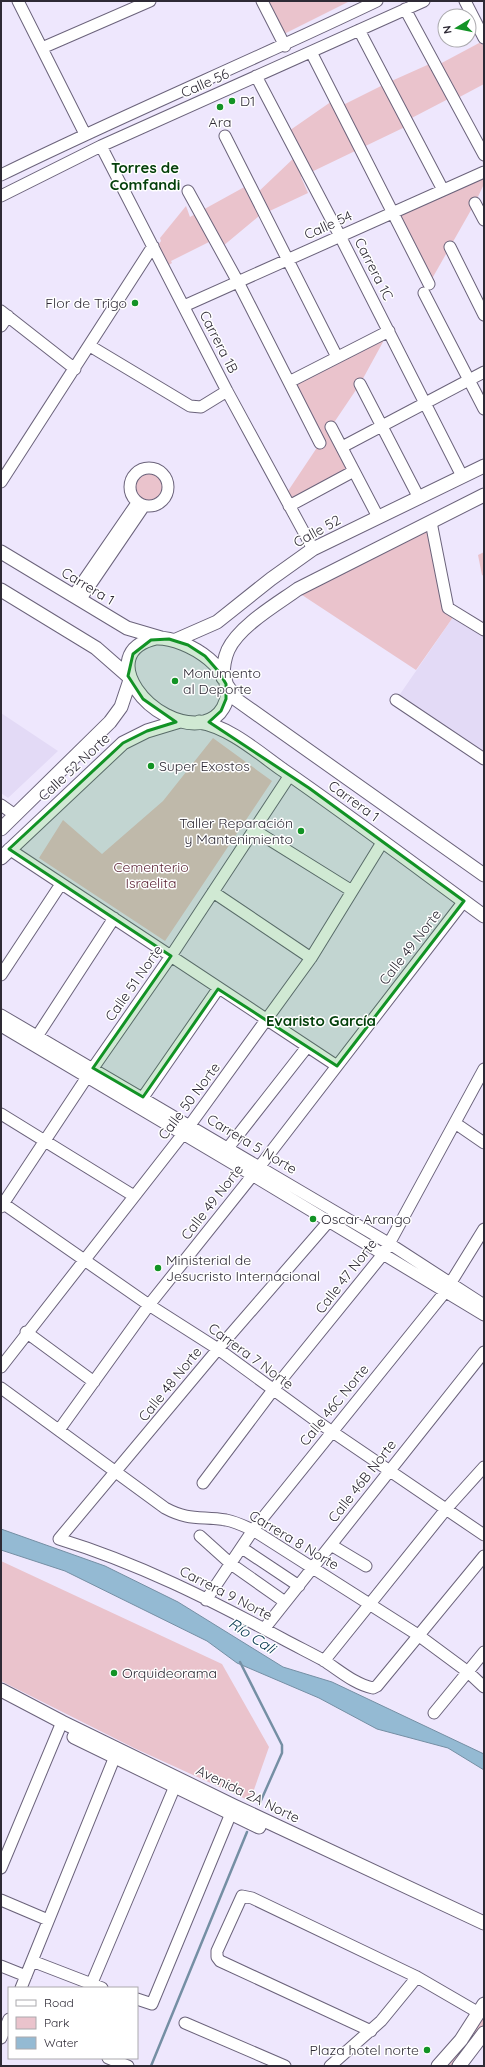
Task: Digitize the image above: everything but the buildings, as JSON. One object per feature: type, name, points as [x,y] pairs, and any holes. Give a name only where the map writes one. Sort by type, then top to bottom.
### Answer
[{"type":"main road","name":"Calle 52","points":[[176,640],[217,622],[271,579],[313,550],[484,466]]},
{"type":"main road","points":[[1,590],[96,648],[129,678],[138,693],[148,704],[162,714],[180,721],[199,722],[211,719],[221,711],[226,699],[224,681],[225,657],[233,642],[270,608],[315,580],[484,495]]},
{"type":"main road","name":"Carrera 1","points":[[1,552],[127,628],[162,638]]},
{"type":"main road","points":[[129,678],[130,659],[136,649],[145,642],[162,638],[176,640],[188,645],[205,656],[224,681]]},
{"type":"main road","name":"Calle 52 Norte","points":[[1,829],[110,722],[121,707],[129,678]]},
{"type":"main road","name":"Carrera 1","points":[[224,681],[237,700],[484,875]]},
{"type":"main road","name":"Calle 52 Norte","points":[[5,853],[124,743],[147,731],[180,721]]},
{"type":"main road","name":"Carrera 1","points":[[199,722],[211,724],[224,730],[383,841],[484,916]]},
{"type":"main road","name":"Avenida 2A Norte","points":[[2,1696],[232,1810],[484,1930]]},
{"type":"main road","name":"Avenida 2A Norte","points":[[232,1810],[484,1924]]},
{"type":"main road","points":[[438,2066],[460,2040],[481,2008]]},
{"type":"main road","points":[[459,2066],[484,2033]]},
{"type":"street","points":[[18,1],[86,134]]},
{"type":"street","points":[[42,48],[150,1]]},
{"type":"street","points":[[262,1],[285,46],[280,61],[274,68]]},
{"type":"street","name":"Calle 56","points":[[1,175],[86,134],[285,46],[377,1]]},
{"type":"street","name":"Calle 56","points":[[1,196],[127,134],[424,1]]},
{"type":"street","points":[[465,1],[484,38]]},
{"type":"street","points":[[405,9],[484,155]]},
{"type":"street","points":[[359,30],[443,190]]},
{"type":"street","points":[[310,52],[394,212],[426,288],[484,409]]},
{"type":"street","name":"Carrera 1C","points":[[256,76],[389,331],[462,476]]},
{"type":"street","points":[[120,120],[127,120],[131,126],[127,134]]},
{"type":"street","points":[[226,136],[337,357]]},
{"type":"street","name":"Carrera 1B","points":[[101,146],[227,391],[313,550]]},
{"type":"street","points":[[42,155],[39,166],[41,170],[48,172]]},
{"type":"street","name":"Calle 54","points":[[184,306],[484,172]]},
{"type":"street","points":[[188,191],[238,282],[320,443]]},
{"type":"street","points":[[475,203],[484,220]]},
{"type":"street","points":[[1,482],[153,246]]},
{"type":"street","points":[[450,247],[484,314]]},
{"type":"street","points":[[1,326],[4,314],[75,369]]},
{"type":"street","points":[[288,382],[389,331]]},
{"type":"street","points":[[90,346],[195,408],[201,407],[227,391]]},
{"type":"street","points":[[342,447],[484,372]]},
{"type":"street","points":[[360,384],[419,498]]},
{"type":"street","points":[[331,427],[378,518]]},
{"type":"street","points":[[289,506],[354,471]]},
{"type":"street","points":[[77,598],[140,504]]},
{"type":"street","points":[[431,522],[448,608],[484,630]]},
{"type":"street","points":[[396,700],[484,759]]},
{"type":"street","name":"Calle 51 Norte","points":[[2,1204],[93,1068],[171,956],[290,775]]},
{"type":"street","points":[[1,805],[15,814]]},
{"type":"street","points":[[254,830],[352,891]]},
{"type":"street","name":"Calle 50 Norte","points":[[1,1366],[26,1332],[190,1125],[311,958],[383,841]]},
{"type":"street","points":[[5,853],[61,884],[114,918],[218,989],[337,1066]]},
{"type":"street","points":[[1,975],[61,884]]},
{"type":"street","points":[[213,892],[311,958]]},
{"type":"street","name":"Calle 49 Norte","points":[[59,1430],[149,1305],[256,1171],[464,901]]},
{"type":"street","points":[[35,1041],[114,918]]},
{"type":"street","points":[[136,1107],[218,989]]},
{"type":"street","name":"Carrera 5 Norte","points":[[1,1015],[87,1078],[183,1134],[225,1152]]},
{"type":"street","name":"Carrera 5 Norte","points":[[1,1026],[93,1068],[190,1125],[225,1152],[387,1249],[448,1288],[484,1315]]},
{"type":"street","points":[[225,1152],[307,1047]]},
{"type":"street","name":"Calle 47 Norte","points":[[203,1483],[274,1390],[387,1249],[484,1070]]},
{"type":"street","points":[[1,1114],[134,1196]]},
{"type":"street","points":[[455,1123],[484,1143]]},
{"type":"street","name":"Carrera 7 Norte","points":[[2,1204],[85,1259],[149,1305],[218,1349],[332,1432],[447,1508],[484,1535]]},
{"type":"street","name":"Calle 48 Norte","points":[[59,1539],[116,1473],[218,1349],[333,1217]]},
{"type":"street","name":"Calle 46C Norte","points":[[206,1600],[253,1530],[448,1288],[484,1229]]},
{"type":"street","name":"Carrera 5 Norte","points":[[448,1288],[484,1305]]},
{"type":"street","points":[[26,1332],[94,1382]]},
{"type":"street","name":"Calle 46B Norte","points":[[264,1629],[314,1568],[484,1352]]},
{"type":"street","name":"Carrera 8 Norte","points":[[1,1388],[116,1473],[178,1515],[190,1518],[225,1520],[253,1530],[418,1635],[468,1672],[484,1687]]},
{"type":"street","points":[[324,1661],[447,1508],[484,1467]]},
{"type":"street","points":[[200,1536],[231,1564],[285,1602]]},
{"type":"street","name":"Carrera 9 Norte","points":[[59,1539],[99,1551],[138,1566],[264,1629],[324,1661],[356,1682],[373,1688],[377,1686],[418,1635]]},
{"type":"street","points":[[331,1545],[366,1566]]},
{"type":"street","points":[[242,1548],[299,1586]]},
{"type":"street","points":[[418,1635],[484,1556]]},
{"type":"street","points":[[434,1713],[484,1652]]},
{"type":"street","points":[[1,1868],[60,1726]]},
{"type":"street","points":[[21,1987],[116,1753]]},
{"type":"street","points":[[91,1984],[176,1782]]},
{"type":"street","points":[[138,1999],[152,2004],[232,1810]]},
{"type":"street","points":[[371,2031],[224,1964],[217,1957],[217,1951],[242,1896],[252,1898],[481,2008]]},
{"type":"street","points":[[1,1900],[48,1920]]},
{"type":"street","points":[[32,1961],[99,1987]]},
{"type":"street","points":[[1,1966],[26,1976]]},
{"type":"street","points":[[330,2066],[371,2031],[394,2007],[417,1977]]},
{"type":"street","points":[[2,2033],[8,2021]]},
{"type":"street","points":[[185,2022],[285,2066]]},
{"type":"street","points":[[110,2059],[128,2066]]},
{"type":"highlighted area","points":[[169,639],[188,645],[205,656],[219,672],[226,684],[226,699],[221,711],[209,722],[309,788],[464,901],[337,1066],[218,989],[143,1097],[93,1068],[171,956],[9,849],[123,743],[147,731],[176,722],[143,699],[128,676],[133,654],[151,640]]},
{"type":"shaded area","points":[[456,613],[484,630],[484,759],[396,700]]},
{"type":"shaded area","points":[[1,713],[58,751],[8,798],[1,793]]},
{"type":"green space","points":[[266,1],[350,1],[282,35]]},
{"type":"green space","points":[[481,42],[484,47],[484,84],[454,100],[452,97],[404,122],[405,127],[301,177],[308,193],[259,216],[223,246],[211,241],[171,261],[172,263],[167,266],[156,248],[161,241],[160,238],[186,206],[190,217],[248,185],[255,195],[296,156],[286,133],[335,99],[339,107],[434,62],[436,66],[470,48],[477,48],[477,44]]},
{"type":"green space","points":[[484,172],[484,184],[475,203],[429,284],[393,212]]},
{"type":"green space","points":[[389,331],[360,384],[331,427],[354,471],[289,506],[284,497],[320,443],[289,382]]},
{"type":"green space","points":[[145,468],[153,468],[163,473],[167,480],[167,494],[163,501],[153,506],[145,506],[135,501],[133,498],[130,491],[130,483],[135,473],[138,471]]},
{"type":"green space","points":[[431,522],[448,608],[456,613],[416,670],[302,595],[298,589]]},
{"type":"green space","points":[[484,552],[484,576],[482,575],[478,555]]},
{"type":"green space","name":"Cementerio Israelita","points":[[213,738],[272,781],[165,941],[39,858],[63,820],[102,854],[163,801]]},
{"type":"green space","name":"Orquideorama","points":[[1,1561],[222,1664],[269,1747],[250,1801],[134,1748],[1,1681]]},
{"type":"green space","points":[[484,2004],[484,2033],[459,2066],[438,2066]]},
{"type":"water","points":[[1,1529],[105,1566],[178,1602],[283,1667],[332,1682],[484,1754],[484,1770],[448,1748],[377,1729],[319,1698],[237,1663],[207,1641],[65,1571],[1,1550]]},
{"type":"waterway","points":[[240,1662],[282,1745],[282,1753],[259,1805]]},
{"type":"waterway","points":[[151,2066],[247,1832]]},
{"type":"place","name":"D1","points":[[232,101]]},
{"type":"place","name":"Ara","points":[[220,107]]},
{"type":"place","name":"Flor de Trigo","points":[[135,303]]},
{"type":"place","name":"Monumento al Deporte","points":[[175,681]]},
{"type":"place","name":"Super Exostos","points":[[151,766]]},
{"type":"place","name":"Taller Reparación y Mantenimiento","points":[[301,831]]},
{"type":"place","name":"Oscar Arango","points":[[313,1219]]},
{"type":"place","name":"Ministerial de Jesucristo Internacional","points":[[158,1268]]},
{"type":"place","name":"Orquideorama","points":[[114,1673]]},
{"type":"place","name":"Plaza hotel norte","points":[[427,2050]]},
{"type":"district","name":"Torres de Comfandi","points":[[145,176]]},
{"type":"district","name":"Evaristo García","points":[[321,1021]]},
{"type":"water label","name":"Río Cali","points":[[252,1636]]}]
